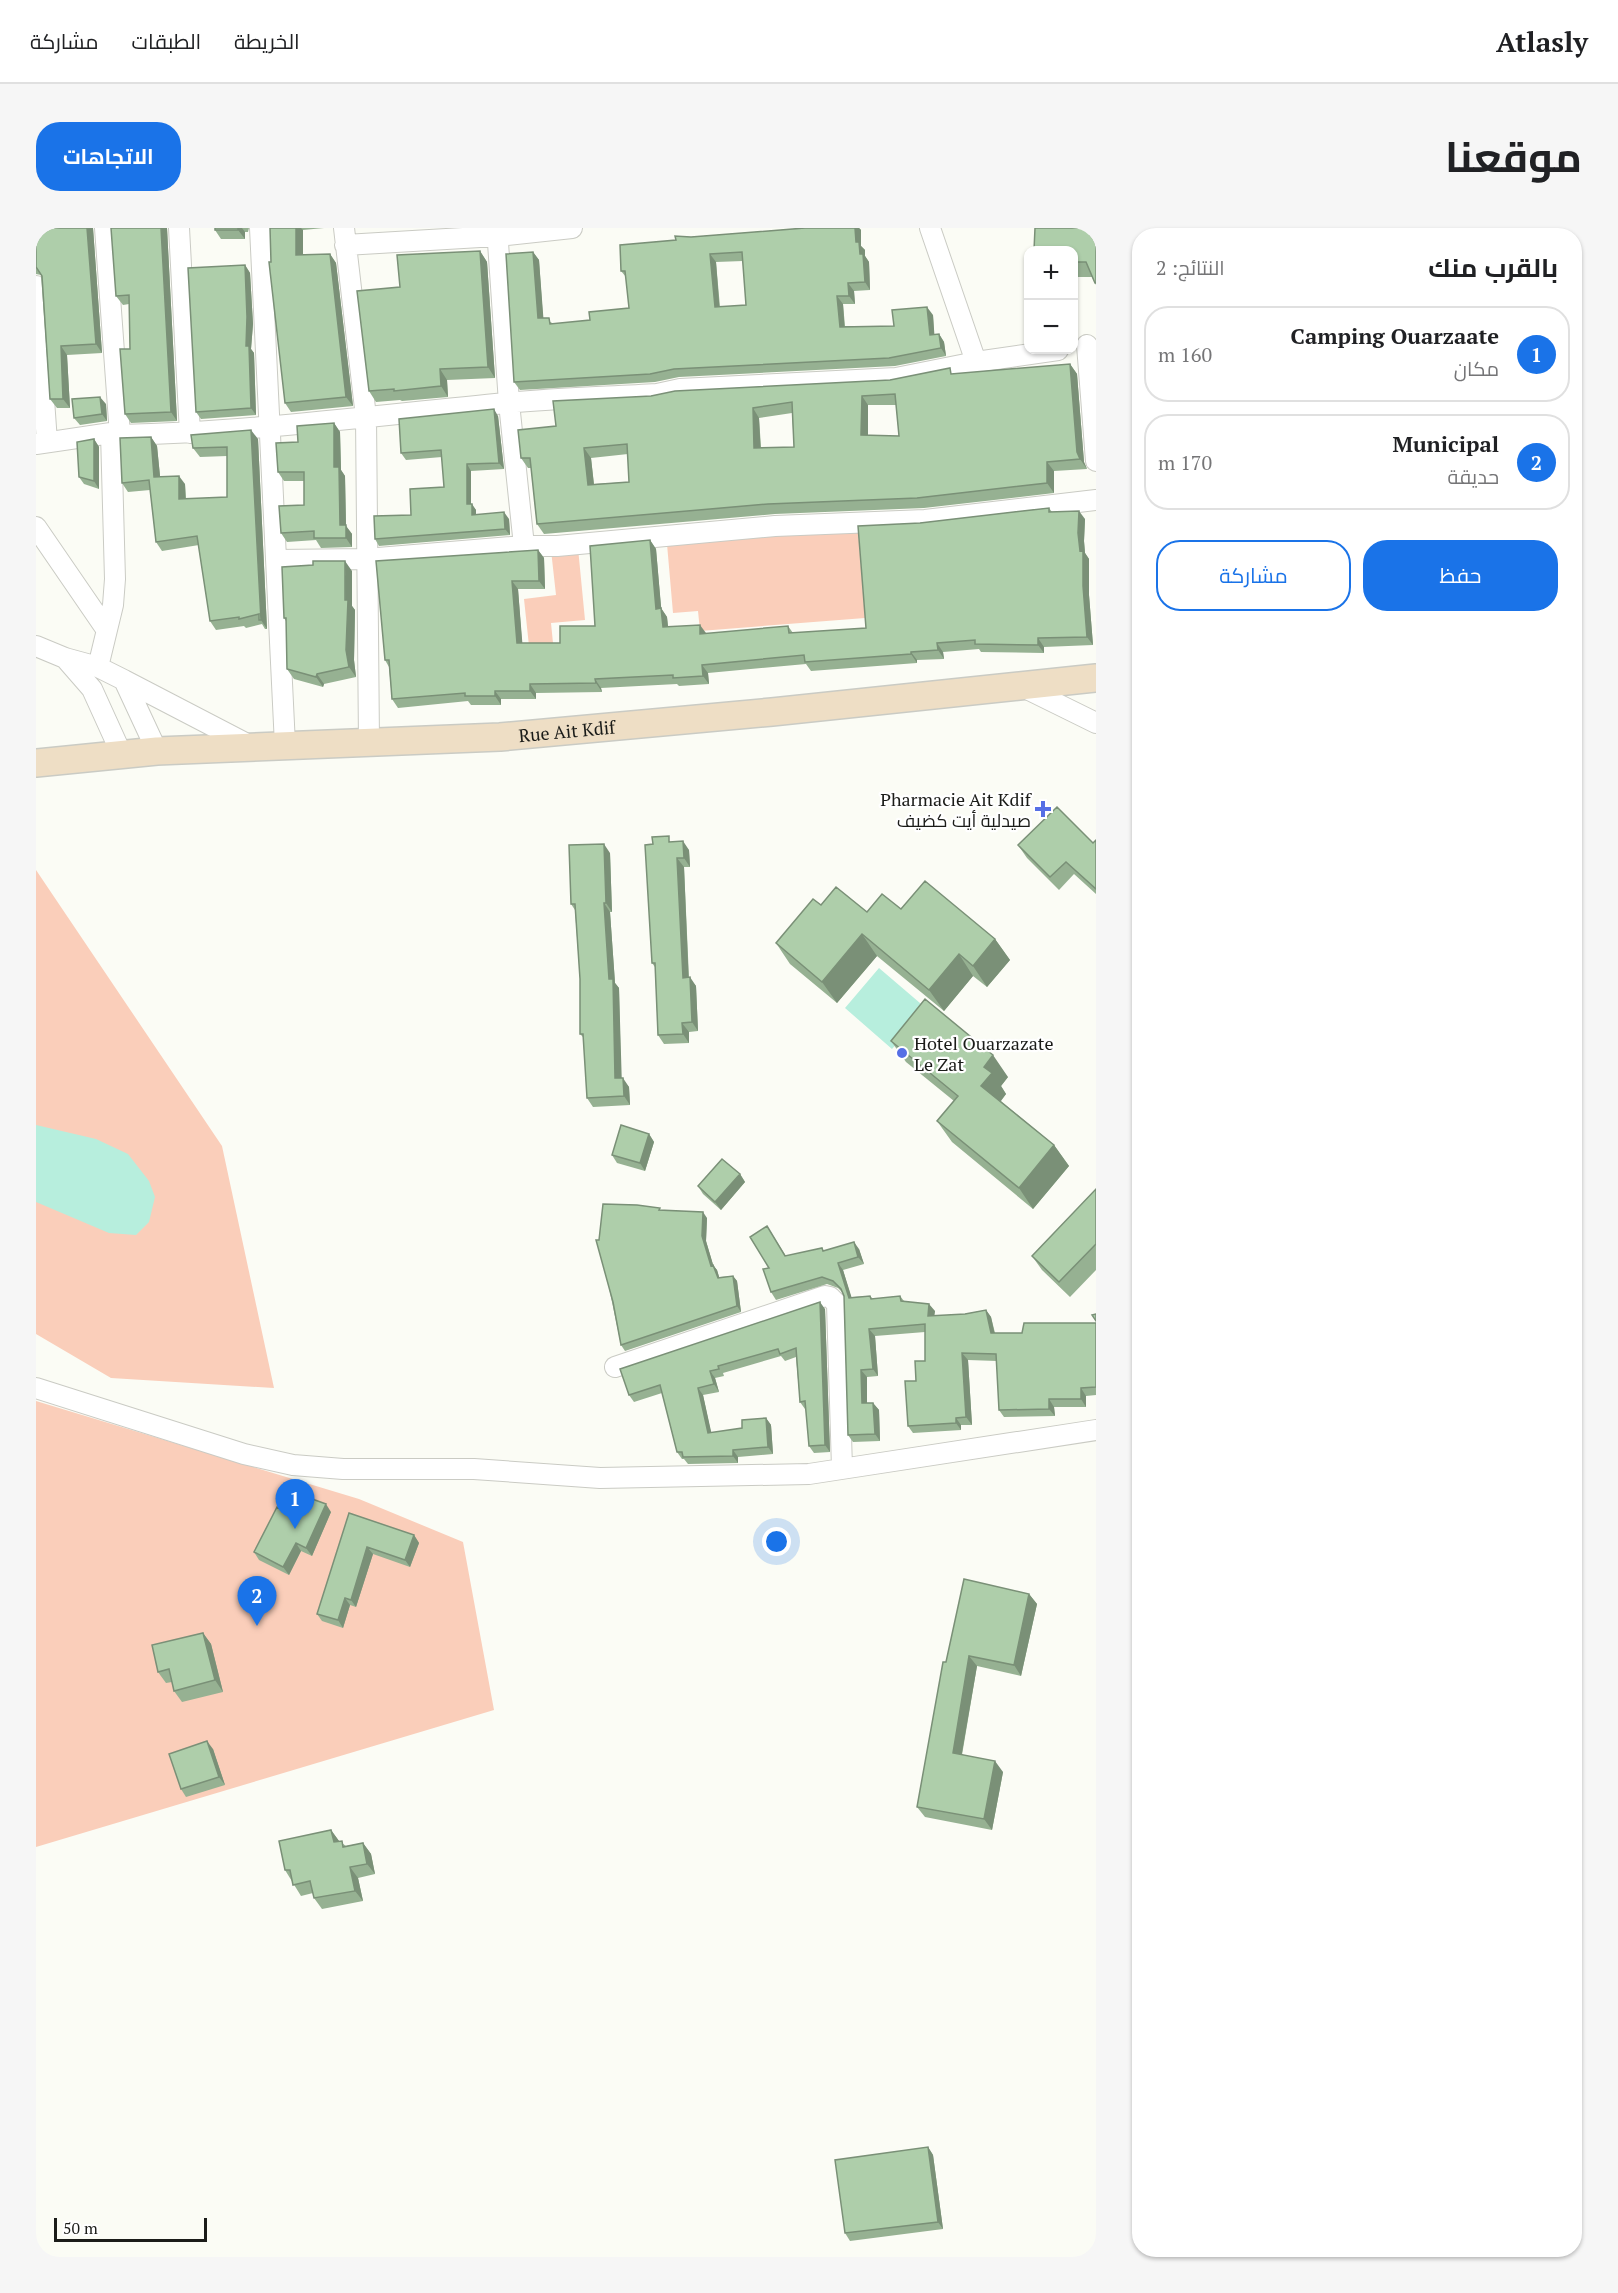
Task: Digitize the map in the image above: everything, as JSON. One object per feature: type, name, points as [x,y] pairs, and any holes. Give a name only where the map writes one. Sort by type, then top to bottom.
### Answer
[{"type":"street","points":[[98,667],[113,604],[115,579],[115,434],[105,228]]},
{"type":"street","points":[[178,228],[190,433]]},
{"type":"street","points":[[260,228],[285,745]]},
{"type":"street","points":[[369,742],[366,417],[345,237],[572,228]]},
{"type":"street","points":[[930,228],[976,362]]},
{"type":"street","points":[[497,232],[524,546]]},
{"type":"street","points":[[36,286],[42,443],[115,434],[190,433],[269,427],[510,403],[657,394],[680,389],[896,378],[1031,354]]},
{"type":"street","points":[[1085,345],[1096,461]]},
{"type":"street","points":[[276,560],[366,559],[524,546],[557,546],[775,526],[915,521],[1096,500]]},
{"type":"street","points":[[36,527],[106,629]]},
{"type":"street","points":[[36,646],[65,658],[98,667],[254,747]]},
{"type":"street","points":[[65,658],[92,689],[122,755]]},
{"type":"street","name":"Rue Ait Kdif","points":[[36,763],[157,751],[500,736],[772,712],[1096,678]]},
{"type":"street","points":[[124,680],[157,751]]},
{"type":"street","points":[[1019,686],[1096,723]]},
{"type":"street","points":[[615,1367],[825,1296],[830,1297],[837,1304],[842,1468]]},
{"type":"street","points":[[36,1388],[244,1454],[292,1465],[343,1469],[474,1469],[600,1478],[809,1473],[1096,1430]]},
{"type":"shaded area","points":[[858,528],[865,618],[700,631],[698,611],[673,613],[667,544]]},
{"type":"shaded area","points":[[578,548],[585,620],[551,623],[553,643],[529,646],[524,599],[556,595],[551,550]]},
{"type":"shaded area","points":[[36,870],[222,1146],[274,1388],[111,1378],[36,1334]]},
{"type":"shaded area","points":[[879,968],[927,1009],[892,1049],[845,1008]]},
{"type":"shaded area","points":[[36,1125],[96,1139],[128,1154],[149,1181],[155,1197],[149,1222],[136,1235],[109,1233],[36,1202]]},
{"type":"shaded area","points":[[36,1401],[359,1499],[463,1542],[494,1710],[36,1847]]},
{"type":"building","points":[[36,228],[87,228],[96,344],[61,346],[63,399],[50,399],[42,276],[36,267]]},
{"type":"building","points":[[111,228],[161,228],[171,412],[125,414],[120,349],[130,349],[129,295],[116,296]]},
{"type":"building","points":[[215,228],[238,228],[238,230],[215,230]]},
{"type":"building","points":[[270,228],[296,228],[296,255],[330,254],[346,397],[285,403],[269,262],[271,262]]},
{"type":"building","points":[[805,228],[855,228],[856,242],[859,242],[860,254],[863,254],[865,282],[848,283],[849,296],[837,296],[840,327],[894,326],[892,310],[927,307],[930,335],[939,334],[941,348],[889,358],[674,369],[650,374],[514,382],[506,254],[533,252],[538,318],[549,318],[550,324],[590,320],[589,312],[629,308],[625,271],[621,271],[620,245],[676,240],[675,236],[691,237]],"holes":[[[742,252],[746,305],[715,307],[710,254]]]},
{"type":"building","points":[[1035,228],[1096,228],[1096,283],[1086,262],[1078,262],[1078,246],[1034,246]]},
{"type":"building","points":[[480,251],[488,367],[440,369],[441,386],[369,391],[357,291],[400,287],[397,255]]},
{"type":"building","points":[[245,265],[246,346],[249,346],[251,408],[196,412],[188,268]]},
{"type":"building","points":[[1070,364],[1077,452],[1080,459],[1047,462],[1047,483],[917,498],[768,504],[537,524],[530,458],[521,458],[518,430],[556,426],[553,401],[651,396],[675,391],[890,380],[950,368],[951,374]],"holes":[[[895,394],[899,436],[861,435],[862,396]],[[792,402],[794,447],[754,448],[753,408]],[[627,444],[629,482],[588,485],[584,448]]]},
{"type":"building","points":[[100,397],[102,414],[74,418],[72,399]]},
{"type":"building","points":[[494,409],[499,463],[467,464],[467,504],[472,504],[472,515],[504,512],[505,529],[375,539],[374,516],[411,515],[410,489],[444,487],[441,450],[401,453],[399,419]]},
{"type":"building","points":[[334,423],[334,467],[339,467],[340,525],[346,525],[346,538],[314,538],[314,531],[281,533],[279,506],[304,505],[304,472],[278,472],[276,443],[298,442],[297,426]]},
{"type":"building","points":[[251,430],[261,620],[259,620],[259,614],[239,619],[239,617],[210,621],[197,536],[156,542],[149,480],[122,483],[120,438],[151,437],[154,477],[179,476],[179,499],[227,497],[227,447],[193,448],[191,435]]},
{"type":"building","points":[[94,439],[94,481],[79,477],[77,442]]},
{"type":"building","points":[[1049,508],[1049,512],[1079,511],[1078,533],[1080,551],[1083,550],[1087,637],[1038,638],[1038,645],[975,644],[975,640],[937,643],[938,650],[911,652],[911,654],[805,662],[804,655],[702,665],[703,676],[673,678],[673,675],[595,679],[596,683],[530,684],[530,691],[495,691],[495,696],[465,696],[465,693],[392,699],[389,660],[385,660],[376,561],[538,550],[539,581],[512,581],[517,643],[560,643],[560,626],[595,626],[590,546],[650,540],[656,609],[661,608],[663,627],[700,625],[700,634],[788,626],[789,633],[866,628],[858,526],[920,523]]},
{"type":"building","points":[[313,561],[345,561],[345,600],[348,600],[346,650],[349,667],[317,674],[316,677],[287,669],[282,567],[313,565]]},
{"type":"building","points":[[1057,807],[1093,843],[1096,840],[1096,889],[1066,862],[1050,877],[1018,845]]},
{"type":"building","points":[[669,836],[669,842],[683,841],[684,858],[677,858],[683,978],[690,977],[692,1022],[682,1023],[683,1034],[658,1035],[655,963],[652,963],[645,845],[653,844],[652,837]]},
{"type":"building","points":[[604,844],[606,903],[604,903],[609,979],[613,979],[615,1078],[623,1078],[624,1096],[587,1098],[583,1034],[580,1034],[580,979],[575,904],[571,904],[569,845]]},
{"type":"building","points":[[925,881],[995,939],[973,966],[959,954],[929,990],[862,934],[822,982],[776,943],[813,899],[821,905],[836,887],[867,912],[882,894],[901,909]]},
{"type":"building","points":[[925,999],[993,1055],[984,1067],[992,1073],[981,1086],[1054,1145],[1019,1188],[937,1121],[958,1096],[891,1041]]},
{"type":"building","points":[[621,1125],[649,1134],[640,1163],[612,1155]]},
{"type":"building","points":[[722,1159],[740,1174],[715,1202],[698,1186]]},
{"type":"building","points":[[1096,1189],[1096,1244],[1059,1282],[1032,1256]]},
{"type":"building","points":[[603,1204],[703,1212],[702,1236],[711,1266],[713,1265],[718,1278],[733,1276],[737,1306],[621,1345],[613,1302],[596,1240],[599,1240]]},
{"type":"building","points":[[767,1226],[785,1256],[822,1248],[823,1251],[854,1242],[858,1257],[838,1263],[849,1298],[870,1296],[871,1299],[900,1296],[901,1301],[929,1304],[928,1316],[965,1314],[986,1310],[991,1333],[1022,1333],[1024,1323],[1096,1323],[1096,1387],[1081,1388],[1081,1399],[1049,1399],[1049,1409],[999,1410],[996,1354],[962,1353],[966,1417],[956,1418],[956,1423],[908,1426],[905,1381],[916,1381],[915,1361],[925,1361],[925,1324],[869,1329],[873,1369],[861,1370],[862,1403],[873,1403],[875,1434],[848,1435],[844,1296],[833,1281],[822,1277],[771,1292],[763,1269],[769,1268],[750,1237]]},
{"type":"building","points":[[820,1302],[825,1445],[809,1446],[805,1401],[800,1402],[796,1348],[780,1354],[778,1349],[718,1366],[719,1369],[710,1371],[714,1384],[698,1388],[708,1433],[742,1428],[742,1420],[766,1418],[768,1447],[733,1450],[733,1456],[683,1457],[682,1452],[677,1452],[660,1385],[629,1395],[620,1369]]},
{"type":"building","points":[[290,1491],[326,1504],[306,1548],[296,1543],[283,1567],[254,1552],[277,1507],[282,1510]]},
{"type":"building","points":[[349,1513],[414,1535],[405,1560],[367,1547],[351,1600],[345,1598],[338,1620],[317,1614]]},
{"type":"building","points":[[964,1579],[1029,1594],[1014,1665],[969,1656],[953,1753],[995,1761],[984,1819],[917,1807],[943,1662],[946,1662]]},
{"type":"building","points":[[203,1633],[215,1680],[174,1691],[169,1669],[158,1672],[152,1645]]},
{"type":"building","points":[[207,1741],[219,1777],[181,1789],[169,1754]]},
{"type":"building","points":[[331,1830],[334,1842],[342,1841],[343,1847],[363,1843],[367,1864],[350,1867],[355,1891],[314,1898],[310,1881],[293,1885],[290,1870],[285,1870],[279,1841]]},
{"type":"building","points":[[928,2147],[938,2222],[845,2233],[835,2160]]},
{"type":"place","name":"Pharmacie Ait Kdif صيدلية أيت كضيف","points":[[1043,809]]},
{"type":"place","name":"Hotel Ouarzazate Le Zat","points":[[902,1053]]},
{"type":"place","name":"Camping Ouarzaate","points":[[295,1529]]},
{"type":"place","name":"Municipal","points":[[257,1626]]}]
